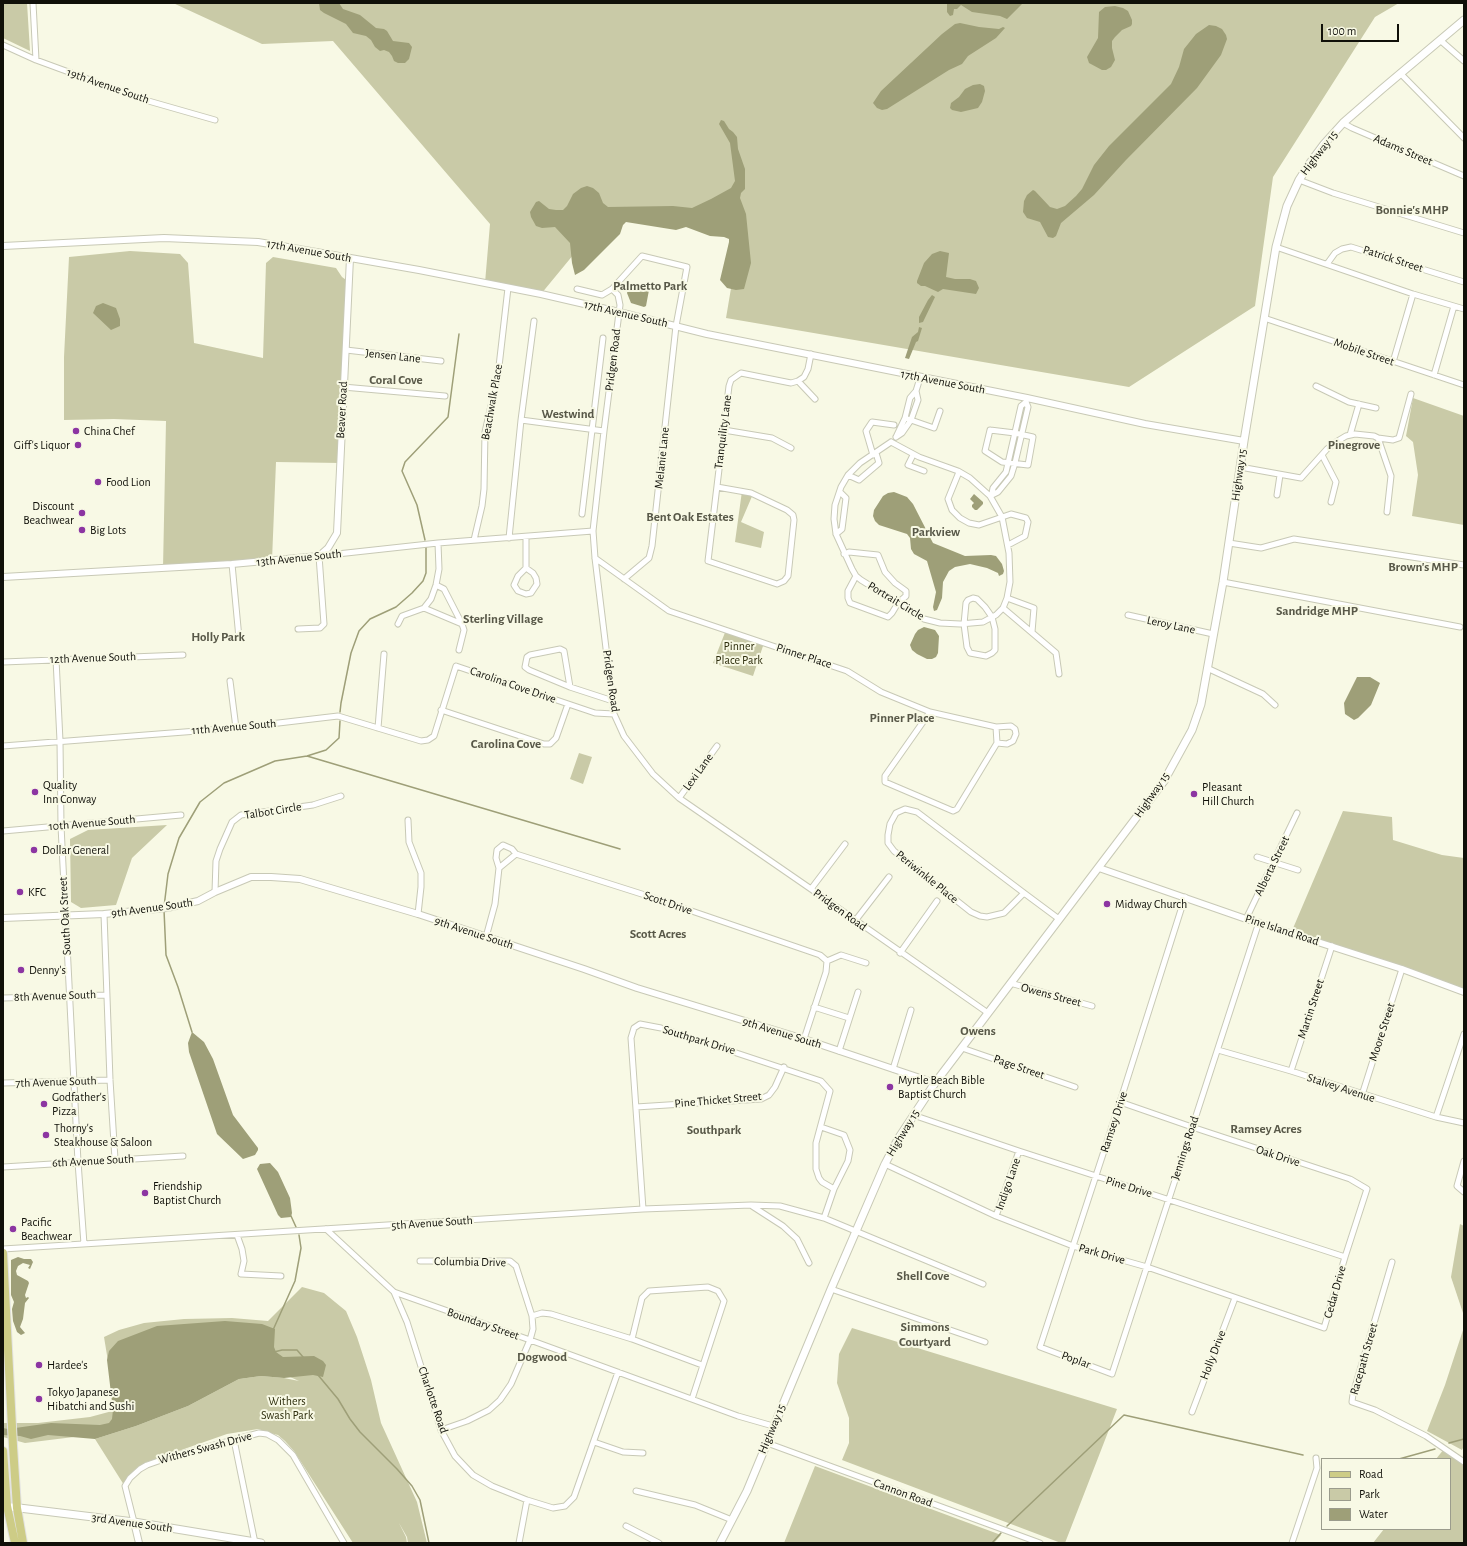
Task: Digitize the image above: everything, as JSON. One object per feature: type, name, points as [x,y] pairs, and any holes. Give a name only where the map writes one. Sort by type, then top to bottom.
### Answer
[{"type":"main road","name":"Highway 15","points":[[721,1543],[767,1442],[885,1164],[898,1139],[935,1083],[1164,781],[1186,744],[1192,730],[1201,704],[1223,582],[1244,441],[1276,246],[1287,206],[1299,180],[1324,144],[1343,123],[1464,20]]},
{"type":"main road","points":[[3,1253],[17,1508],[24,1543]]},
{"type":"main road","points":[[3,1452],[5,1506],[15,1543]]},
{"type":"main road","name":"3rd Avenue South","points":[[5,1506],[134,1522],[257,1543]]},
{"type":"street","points":[[33,3],[36,60]]},
{"type":"street","points":[[1440,40],[1464,60]]},
{"type":"street","name":"19th Avenue South","points":[[3,45],[36,60],[146,100],[214,120]]},
{"type":"street","points":[[1400,73],[1464,138]]},
{"type":"street","name":"Adams Street","points":[[1343,123],[1464,176]]},
{"type":"street","points":[[1299,180],[1333,193],[1464,233]]},
{"type":"street","name":"17th Avenue South","points":[[3,246],[164,238],[258,242],[508,288],[619,312],[707,334],[811,354],[1130,421],[1244,441]]},
{"type":"street","points":[[1276,246],[1413,294],[1464,309]]},
{"type":"street","name":"Patrick Street","points":[[1327,264],[1335,253],[1342,249],[1351,247],[1464,282]]},
{"type":"street","name":"Melanie Lane","points":[[612,289],[642,256],[687,267],[676,326],[652,546],[649,558],[624,579]]},
{"type":"street","name":"Beaver Road","points":[[320,556],[328,548],[337,533],[350,258]]},
{"type":"street","name":"Beachwalk Place","points":[[474,540],[482,506],[484,489],[485,432],[498,375],[508,288]]},
{"type":"street","points":[[577,289],[602,295],[612,289]]},
{"type":"street","name":"Pridgen Road","points":[[612,289],[618,295],[620,305],[593,531],[614,714],[624,736],[653,774],[679,798],[988,1013]]},
{"type":"street","points":[[1393,362],[1413,294]]},
{"type":"street","points":[[1434,375],[1454,306]]},
{"type":"street","name":"Mobile Street","points":[[1264,318],[1464,385]]},
{"type":"street","points":[[509,538],[521,420],[534,321]]},
{"type":"street","points":[[582,514],[603,338]]},
{"type":"street","name":"Jensen Lane","points":[[346,350],[441,361]]},
{"type":"street","points":[[811,354],[808,369],[804,377],[798,381],[815,399]]},
{"type":"street","name":"Tranquility Lane","points":[[717,487],[751,493],[787,510],[793,515],[794,520],[786,584],[777,584],[708,561],[729,386],[731,380],[742,373],[791,383],[798,381]]},
{"type":"street","name":"Portrait Circle","points":[[896,437],[905,418],[910,398],[916,391],[920,378]]},
{"type":"street","points":[[343,386],[445,396]]},
{"type":"street","points":[[1316,386],[1349,402],[1376,408]]},
{"type":"street","name":"Portrait Circle","points":[[891,442],[913,454],[959,472],[970,478],[991,495],[1002,517],[1009,553],[1010,582],[1007,598],[1003,608],[983,622],[964,624],[940,623],[924,619],[856,576],[844,554],[836,534],[834,519],[835,505],[848,475],[860,463],[902,433],[911,420],[918,400],[916,391]]},
{"type":"street","points":[[1240,467],[1301,478],[1336,442],[1350,436],[1363,434],[1393,440],[1399,438],[1411,394]]},
{"type":"street","points":[[991,495],[993,488],[1006,472],[1021,406],[1027,400]]},
{"type":"street","points":[[991,495],[998,492],[1011,476],[1028,407],[1027,400]]},
{"type":"street","points":[[1350,436],[1359,404]]},
{"type":"street","points":[[905,418],[934,428],[940,411]]},
{"type":"street","points":[[521,420],[604,431]]},
{"type":"street","points":[[848,475],[859,480],[879,463],[874,454],[866,431],[872,422],[894,425]]},
{"type":"street","points":[[724,430],[772,438],[792,448]]},
{"type":"street","points":[[990,430],[1015,433],[1033,436],[1028,465],[1002,462],[985,451],[990,430]]},
{"type":"street","points":[[1378,438],[1391,476],[1387,512]]},
{"type":"street","points":[[913,454],[908,465],[924,471]]},
{"type":"street","points":[[1322,455],[1336,482],[1331,502]]},
{"type":"street","points":[[959,472],[948,499],[952,510],[960,518],[970,523],[980,525],[1011,514],[1026,518],[1028,522],[1025,536],[1008,545]]},
{"type":"street","points":[[1277,495],[1280,475]]},
{"type":"street","points":[[836,534],[842,529],[846,498],[840,492]]},
{"type":"street","name":"13th Avenue South","points":[[3,577],[232,564],[438,543],[593,531]]},
{"type":"street","points":[[526,536],[526,568],[518,576],[514,585],[518,591],[526,594],[531,593],[537,584],[536,578],[526,568]]},
{"type":"street","points":[[1229,543],[1261,548],[1294,539],[1464,565]]},
{"type":"street","points":[[398,624],[402,616],[424,608],[432,599],[439,569],[438,543]]},
{"type":"street","points":[[844,554],[849,552],[878,555],[885,572],[895,584],[906,591],[906,596],[898,603],[888,617],[850,603],[848,598],[848,590],[856,576]]},
{"type":"street","points":[[298,629],[320,628],[324,624],[320,556]]},
{"type":"street","name":"Pinner Place","points":[[595,558],[669,611],[847,671],[881,692],[930,712],[996,727]]},
{"type":"street","points":[[232,564],[239,638]]},
{"type":"street","points":[[1223,582],[1460,627]]},
{"type":"street","points":[[436,585],[444,589],[462,624],[464,630],[460,650]]},
{"type":"street","points":[[973,598],[977,599],[992,617],[995,629],[995,650],[986,656],[970,653],[967,647],[964,624],[966,603],[968,600],[973,598]]},
{"type":"street","points":[[1007,598],[1034,608],[1032,632]]},
{"type":"street","points":[[424,608],[462,624]]},
{"type":"street","points":[[1003,608],[1056,653],[1059,674]]},
{"type":"street","name":"Leroy Lane","points":[[1128,615],[1213,634]]},
{"type":"street","points":[[570,687],[564,651],[560,649],[530,655],[527,657],[525,667],[529,670],[570,687],[613,701]]},
{"type":"street","points":[[378,728],[384,654]]},
{"type":"street","name":"12th Avenue South","points":[[3,662],[183,655]]},
{"type":"street","name":"South Oak Street","points":[[56,659],[65,915],[78,1162],[84,1244]]},
{"type":"street","name":"Carolina Cove Drive","points":[[441,710],[456,666],[596,713],[614,714]]},
{"type":"street","points":[[1208,668],[1263,694],[1275,705]]},
{"type":"street","points":[[230,681],[236,728]]},
{"type":"street","points":[[441,710],[544,744],[550,744],[556,738],[568,704]]},
{"type":"street","name":"11th Avenue South","points":[[3,746],[236,728],[338,716],[421,741],[428,740],[434,736],[441,710]]},
{"type":"street","points":[[930,712],[885,776],[885,782],[953,811],[957,808],[997,743],[996,727],[1011,726],[1015,729],[1016,734],[1013,741],[1007,744],[997,743]]},
{"type":"street","name":"Lexi Lane","points":[[679,798],[717,746]]},
{"type":"street","name":"Talbot Circle","points":[[215,892],[216,861],[232,822],[240,815],[313,805],[341,796]]},
{"type":"street","name":"Periwinkle Place","points":[[1024,893],[1004,913],[986,917],[971,912],[894,851],[888,844],[890,824],[896,813],[905,809],[917,812],[1059,919]]},
{"type":"street","name":"Alberta Street","points":[[1246,919],[1297,813]]},
{"type":"street","name":"10th Avenue South","points":[[3,831],[181,815]]},
{"type":"street","points":[[408,820],[409,842],[421,873],[418,914]]},
{"type":"street","points":[[811,889],[845,844]]},
{"type":"street","name":"Scott Drive","points":[[500,868],[496,858],[497,850],[502,845],[512,849],[516,854],[648,896],[820,955],[827,961]]},
{"type":"street","points":[[486,938],[495,904],[500,868],[516,854]]},
{"type":"street","points":[[1257,857],[1298,870]]},
{"type":"street","name":"Pine Island Road","points":[[1099,868],[1246,919],[1402,969],[1464,992]]},
{"type":"street","name":"9th Avenue South","points":[[3,918],[104,914],[167,908],[198,901],[251,877],[271,876],[300,879],[418,914],[637,988],[804,1039],[935,1083]]},
{"type":"street","points":[[855,920],[889,877]]},
{"type":"street","name":"Ramsey Drive","points":[[1040,1347],[1185,897]]},
{"type":"street","points":[[900,953],[937,901]]},
{"type":"street","points":[[104,914],[110,1080],[115,1159]]},
{"type":"street","name":"Jennings Road","points":[[1112,1374],[1259,922]]},
{"type":"street","name":"Martin Street","points":[[1291,1071],[1332,946]]},
{"type":"street","points":[[804,1039],[826,972],[827,961],[841,955],[866,963]]},
{"type":"street","name":"Moore Street","points":[[1362,1095],[1402,969]]},
{"type":"street","name":"Owens Street","points":[[1010,984],[1092,1006]]},
{"type":"street","points":[[839,1051],[858,992]]},
{"type":"street","name":"8th Avenue South","points":[[3,998],[107,995]]},
{"type":"street","points":[[814,1007],[849,1018]]},
{"type":"street","points":[[893,1069],[911,1010]]},
{"type":"street","name":"Southpark Drive","points":[[643,1209],[631,1038],[634,1028],[640,1024],[661,1028],[784,1067],[821,1081],[830,1091],[816,1143],[816,1169],[822,1182],[834,1189]]},
{"type":"street","points":[[1436,1118],[1464,1034]]},
{"type":"street","name":"Page Street","points":[[962,1048],[1075,1087]]},
{"type":"street","name":"Stalvey Avenue","points":[[1218,1050],[1291,1071],[1436,1118],[1464,1123]]},
{"type":"street","name":"Pine Thicket Street","points":[[636,1107],[761,1099],[769,1096],[784,1067]]},
{"type":"street","name":"7th Avenue South","points":[[3,1083],[110,1080]]},
{"type":"street","name":"Oak Drive","points":[[1120,1102],[1350,1179],[1367,1189],[1345,1257]]},
{"type":"street","name":"Pine Drive","points":[[913,1115],[1345,1257]]},
{"type":"street","points":[[821,1127],[844,1134],[850,1150],[848,1161],[834,1189],[824,1218]]},
{"type":"street","name":"Indigo Lane","points":[[996,1216],[1019,1151]]},
{"type":"street","name":"6th Avenue South","points":[[3,1167],[183,1156]]},
{"type":"street","points":[[1464,1160],[1457,1186],[1464,1192]]},
{"type":"street","name":"Park Drive","points":[[885,1164],[996,1216],[1073,1246],[1147,1267],[1324,1328]]},
{"type":"street","points":[[751,1205],[783,1226],[797,1239],[809,1263]]},
{"type":"street","name":"5th Avenue South","points":[[3,1249],[643,1209],[751,1205],[780,1206],[824,1218],[983,1284]]},
{"type":"street","name":"Boundary Street","points":[[326,1229],[394,1292],[738,1416],[773,1426]]},
{"type":"street","points":[[237,1235],[244,1261],[241,1274],[281,1276]]},
{"type":"street","name":"Cedar Drive","points":[[1324,1328],[1345,1257]]},
{"type":"street","name":"Columbia Drive","points":[[420,1261],[510,1261],[516,1266],[532,1316],[533,1329],[530,1340],[511,1384],[500,1400],[489,1410],[467,1421],[442,1430]]},
{"type":"street","name":"Racepath Street","points":[[1392,1262],[1353,1394],[1352,1402],[1375,1410],[1426,1436],[1464,1462]]},
{"type":"street","points":[[632,1339],[642,1298],[649,1291],[708,1287],[714,1288],[718,1291],[724,1301],[692,1399]]},
{"type":"street","points":[[831,1289],[985,1342]]},
{"type":"street","name":"Charlotte Road","points":[[394,1292],[407,1322],[442,1430],[455,1456],[473,1475],[492,1486],[527,1500],[554,1508],[565,1506],[574,1497],[618,1372]]},
{"type":"street","name":"Holly Drive","points":[[1192,1412],[1235,1298]]},
{"type":"street","points":[[532,1316],[542,1313],[551,1314],[632,1339],[702,1365]]},
{"type":"street","name":"Poplar","points":[[1040,1347],[1112,1374]]},
{"type":"street","name":"Withers Swash Drive","points":[[134,1522],[125,1486],[130,1478],[140,1469],[167,1458],[259,1433],[267,1434],[283,1443],[293,1455],[344,1543]]},
{"type":"street","points":[[234,1440],[257,1543]]},
{"type":"street","points":[[594,1442],[623,1452],[643,1453]]},
{"type":"street","name":"Cannon Road","points":[[767,1442],[1040,1543]]},
{"type":"street","points":[[1292,1543],[1317,1468],[1316,1458]]},
{"type":"street","points":[[636,1491],[694,1505],[732,1520]]},
{"type":"street","points":[[519,1543],[527,1500]]},
{"type":"street","points":[[134,1522],[139,1543]]},
{"type":"street","points":[[626,1526],[659,1543]]},
{"type":"green space","points":[[3,3],[27,3],[30,51],[3,38]]},
{"type":"green space","points":[[173,3],[1399,3],[1375,17],[1273,177],[1255,306],[1129,387],[726,318],[741,229],[611,209],[541,294],[485,283],[490,224],[333,41],[262,44]]},
{"type":"green space","points":[[130,251],[180,254],[188,263],[194,343],[263,358],[266,263],[273,257],[336,268],[342,277],[349,282],[340,463],[276,462],[272,560],[163,568],[166,421],[114,419],[64,420],[64,357],[69,257]]},
{"type":"green space","points":[[1413,398],[1464,416],[1464,525],[1412,516],[1418,475],[1413,442],[1406,436]]},
{"type":"green space","points":[[742,491],[753,494],[741,522],[764,532],[761,548],[735,542]]},
{"type":"green space","name":"Pinner Place Park","points":[[726,630],[764,643],[753,676],[713,663]]},
{"type":"green space","points":[[579,753],[592,757],[583,784],[570,779]]},
{"type":"green space","points":[[1343,811],[1392,817],[1393,840],[1442,855],[1464,858],[1464,992],[1291,933]]},
{"type":"green space","points":[[167,825],[132,858],[116,905],[81,908],[71,902],[70,839],[88,830]]},
{"type":"green space","points":[[1460,1224],[1464,1226],[1464,1316],[1451,1277]]},
{"type":"green space","name":"Withers Swash Park","points":[[302,1287],[324,1293],[346,1311],[357,1337],[371,1380],[381,1423],[417,1502],[427,1543],[408,1543],[407,1537],[399,1523],[406,1537],[407,1543],[353,1543],[294,1451],[278,1435],[258,1429],[227,1434],[147,1462],[124,1485],[95,1439],[136,1426],[188,1406],[239,1379],[261,1376],[299,1381],[279,1372],[225,1381],[82,1436],[25,1443],[3,1437],[3,1423],[38,1423],[90,1417],[116,1410],[104,1337],[119,1330],[144,1323],[184,1319],[232,1318],[268,1321]]},
{"type":"green space","points":[[1464,1327],[1464,1446],[1462,1450],[1427,1431],[1445,1385]]},
{"type":"green space","points":[[852,1328],[1117,1409],[1065,1543],[1061,1543],[842,1460],[849,1443],[849,1418],[837,1383],[839,1354]]},
{"type":"green space","points":[[1444,1449],[1464,1462],[1464,1543],[1373,1543],[1383,1530],[1451,1530],[1451,1458],[1437,1458]]},
{"type":"green space","points":[[815,1466],[1001,1535],[994,1543],[784,1543]]},
{"type":"water","points":[[319,3],[339,3],[343,9],[360,15],[376,28],[387,31],[393,41],[409,43],[412,47],[409,59],[405,63],[398,63],[394,61],[389,52],[384,50],[380,51],[366,36],[353,33],[346,24],[320,10]]},
{"type":"water","points":[[947,3],[1028,3],[1022,4],[1007,19],[1000,16],[972,12],[961,5],[957,9],[954,9],[953,15],[950,16],[947,12]]},
{"type":"water","points":[[1115,6],[1128,11],[1132,24],[1131,26],[1122,30],[1112,41],[1115,60],[1111,67],[1106,70],[1102,70],[1089,63],[1087,57],[1098,38],[1099,12],[1105,7]]},
{"type":"water","points":[[960,23],[979,27],[999,29],[1003,27],[1005,28],[996,38],[968,56],[962,64],[949,70],[887,109],[882,110],[877,108],[873,103],[881,91],[942,34],[955,24]]},
{"type":"water","points":[[1209,25],[1222,29],[1227,39],[1221,55],[1197,88],[1126,160],[1094,195],[1061,223],[1056,236],[1053,238],[1048,237],[1040,222],[1027,218],[1023,212],[1024,201],[1027,195],[1033,190],[1050,207],[1057,209],[1065,206],[1076,196],[1082,189],[1094,165],[1109,146],[1171,84],[1179,67],[1184,49],[1196,34]]},
{"type":"water","points":[[980,84],[984,86],[985,91],[982,102],[978,108],[961,112],[950,108],[951,103],[959,97],[965,89],[973,85]]},
{"type":"water","points":[[721,120],[724,121],[737,137],[738,149],[745,169],[745,189],[741,193],[740,198],[746,214],[751,263],[744,289],[736,290],[727,288],[720,280],[729,242],[729,239],[724,237],[710,236],[686,227],[676,230],[626,222],[623,225],[620,234],[584,270],[575,275],[570,243],[555,227],[542,228],[536,226],[531,217],[530,212],[536,202],[539,201],[549,209],[563,210],[567,206],[573,194],[581,188],[587,186],[593,188],[599,193],[603,203],[608,207],[673,206],[692,208],[711,199],[731,188],[735,181],[730,143],[719,124]]},
{"type":"water","points":[[940,251],[949,253],[946,277],[976,281],[979,288],[976,294],[943,289],[938,292],[917,283],[924,263],[932,254]]},
{"type":"water","points":[[632,286],[649,290],[646,306],[644,307],[631,303],[627,293],[629,287]]},
{"type":"water","points":[[932,295],[935,297],[923,322],[919,323],[919,317]]},
{"type":"water","points":[[103,303],[116,308],[120,319],[120,326],[111,330],[93,313],[96,306]]},
{"type":"water","points":[[919,327],[922,328],[918,341],[916,342],[909,359],[905,358],[912,337],[918,332]]},
{"type":"water","points":[[894,492],[907,497],[913,504],[933,543],[965,556],[996,556],[1002,564],[1004,571],[1003,574],[999,576],[998,573],[987,568],[970,564],[955,567],[949,571],[943,582],[942,598],[937,610],[934,611],[933,607],[936,592],[927,561],[914,554],[911,549],[910,538],[907,534],[879,525],[873,516],[874,510],[883,496]]},
{"type":"water","points":[[974,494],[983,502],[977,510],[972,507],[974,503],[970,499]]},
{"type":"water","points":[[924,627],[935,630],[939,636],[938,653],[936,657],[932,659],[927,659],[917,654],[912,650],[910,645],[918,630]]},
{"type":"water","points":[[1357,677],[1370,677],[1380,683],[1371,705],[1354,720],[1345,714],[1344,703]]},
{"type":"water","points":[[192,1032],[204,1042],[213,1059],[233,1115],[258,1148],[255,1155],[243,1159],[217,1134],[189,1052],[188,1043]]},
{"type":"water","points":[[270,1163],[278,1172],[290,1198],[292,1213],[291,1217],[281,1218],[278,1215],[257,1169],[260,1164]]},
{"type":"water","points":[[18,1257],[31,1259],[33,1262],[30,1269],[28,1268],[30,1265],[23,1263],[18,1266],[16,1271],[17,1275],[29,1283],[25,1295],[26,1298],[29,1298],[25,1303],[23,1319],[20,1327],[25,1333],[21,1335],[17,1332],[13,1321],[12,1309],[14,1302],[11,1295],[11,1260]]},
{"type":"water","points":[[225,1321],[262,1324],[275,1329],[274,1347],[276,1352],[283,1357],[314,1356],[323,1361],[326,1365],[323,1377],[313,1375],[284,1378],[261,1376],[239,1379],[188,1406],[136,1426],[95,1439],[48,1435],[31,1439],[20,1436],[3,1435],[3,1428],[8,1429],[51,1423],[100,1425],[109,1423],[112,1419],[113,1410],[107,1360],[109,1351],[118,1341],[157,1326]]},
{"type":"waterway","points":[[425,540],[417,505],[402,471],[405,462],[448,417],[459,334]]},
{"type":"waterway","points":[[340,712],[351,653],[359,631],[370,619],[396,607],[423,581],[426,573],[426,547]]},
{"type":"waterway","points":[[164,907],[168,874],[179,838],[200,802],[224,783],[275,761],[307,756],[326,750],[339,738],[340,721]]},
{"type":"waterway","points":[[307,756],[620,849]]},
{"type":"waterway","points":[[164,910],[166,955],[192,1032]]},
{"type":"waterway","points":[[291,1216],[296,1227]]},
{"type":"waterway","points":[[273,1330],[295,1281],[301,1248],[299,1235]]},
{"type":"waterway","points":[[274,1352],[282,1350],[297,1350],[303,1357]]},
{"type":"waterway","points":[[318,1375],[338,1399],[360,1432],[412,1486],[420,1500],[429,1543]]},
{"type":"waterway","points":[[1007,1526],[1124,1415],[1303,1455]]},
{"type":"waterway","points":[[1449,1443],[1464,1439]]},
{"type":"waterway","points":[[1403,1458],[1435,1449]]},
{"type":"waterway","points":[[992,1543],[1001,1533]]},
{"type":"place","name":"China Chef","points":[[76,431]]},
{"type":"place","name":"Giff's Liquor","points":[[78,445]]},
{"type":"place","name":"Food Lion","points":[[98,482]]},
{"type":"place","name":"Discount Beachwear","points":[[82,513]]},
{"type":"place","name":"Big Lots","points":[[82,530]]},
{"type":"place","name":"Quality Inn Conway","points":[[35,792]]},
{"type":"place","name":"Pleasant Hill Church","points":[[1194,794]]},
{"type":"place","name":"Dollar General","points":[[34,850]]},
{"type":"place","name":"KFC","points":[[20,892]]},
{"type":"place","name":"Midway Church","points":[[1107,904]]},
{"type":"place","name":"Denny's","points":[[21,970]]},
{"type":"place","name":"Myrtle Beach Bible Baptist Church","points":[[890,1087]]},
{"type":"place","name":"Godfather's Pizza","points":[[44,1104]]},
{"type":"place","name":"Thorny's Steakhouse & Saloon","points":[[46,1135]]},
{"type":"place","name":"Friendship Baptist Church","points":[[145,1193]]},
{"type":"place","name":"Pacific Beachwear","points":[[13,1229]]},
{"type":"place","name":"Hardee's","points":[[39,1365]]},
{"type":"place","name":"Tokyo Japanese Hibatchi and Sushi","points":[[39,1399]]},
{"type":"district","name":"Bonnie's MHP","points":[[1412,210]]},
{"type":"district","name":"Palmetto Park","points":[[650,286]]},
{"type":"district","name":"Coral Cove","points":[[396,380]]},
{"type":"district","name":"Westwind","points":[[568,414]]},
{"type":"district","name":"Pinegrove","points":[[1354,445]]},
{"type":"district","name":"Bent Oak Estates","points":[[690,517]]},
{"type":"district","name":"Parkview","points":[[936,532]]},
{"type":"district","name":"Brown's MHP","points":[[1423,567]]},
{"type":"district","name":"Sandridge MHP","points":[[1317,611]]},
{"type":"district","name":"Sterling Village","points":[[503,619]]},
{"type":"district","name":"Holly Park","points":[[218,637]]},
{"type":"district","name":"Pinner Place","points":[[902,718]]},
{"type":"district","name":"Carolina Cove","points":[[506,744]]},
{"type":"district","name":"Scott Acres","points":[[658,934]]},
{"type":"district","name":"Owens","points":[[978,1031]]},
{"type":"district","name":"Ramsey Acres","points":[[1266,1129]]},
{"type":"district","name":"Southpark","points":[[714,1130]]},
{"type":"district","name":"Shell Cove","points":[[923,1276]]},
{"type":"district","name":"Simmons Courtyard","points":[[925,1334]]},
{"type":"district","name":"Dogwood","points":[[542,1357]]}]
